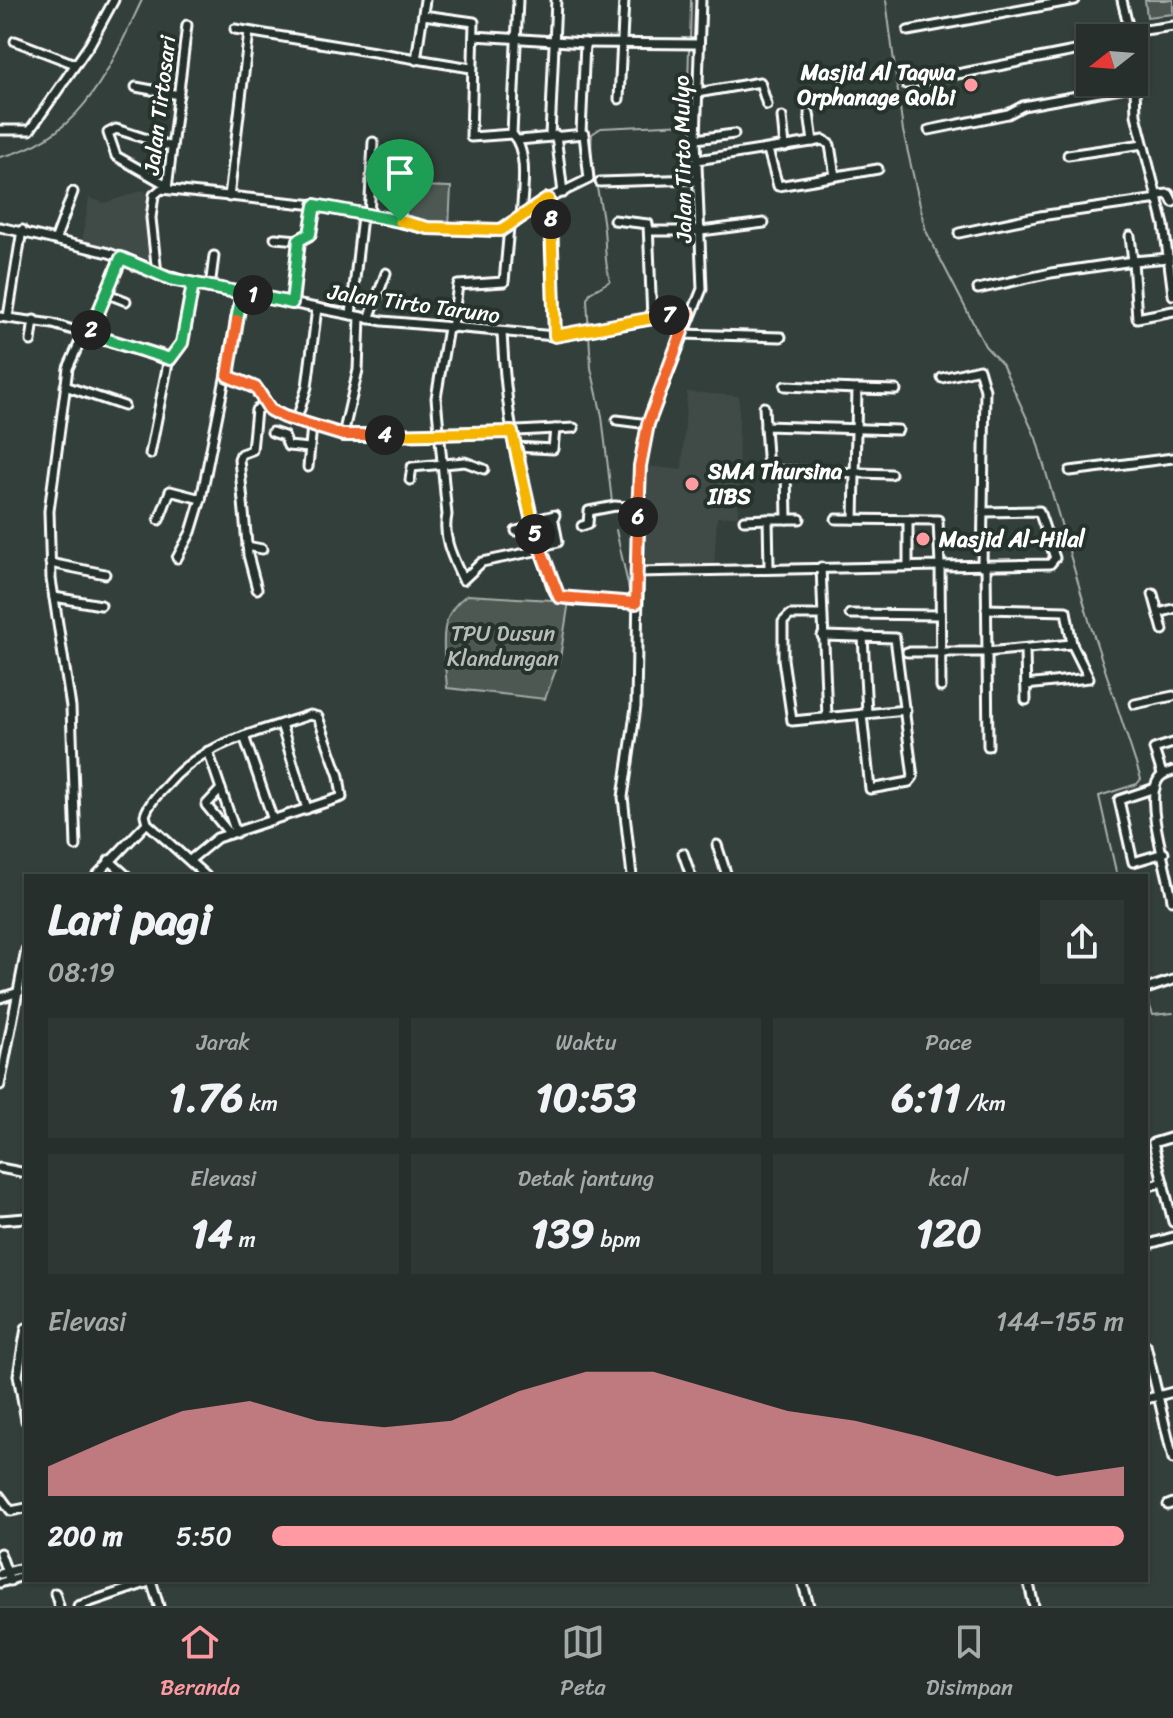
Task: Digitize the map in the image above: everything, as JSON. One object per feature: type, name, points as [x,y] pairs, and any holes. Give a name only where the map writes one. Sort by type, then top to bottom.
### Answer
[{"type":"street","points":[[0,130],[30,130],[114,0]]},
{"type":"street","points":[[416,60],[425,0]]},
{"type":"street","points":[[518,0],[514,40],[521,218]]},
{"type":"street","points":[[556,0],[553,136],[563,193]]},
{"type":"street","points":[[619,99],[624,0]]},
{"type":"street","name":"Jalan Tirto Mulyo","points":[[632,874],[623,797],[636,707],[638,508],[648,424],[689,313],[702,289],[697,93],[692,44],[701,0]]},
{"type":"street","points":[[908,31],[1075,0]]},
{"type":"street","points":[[1122,0],[1127,24]]},
{"type":"street","points":[[423,15],[470,20],[476,26],[471,68],[471,137],[581,133],[587,137],[591,175],[585,182],[521,218],[510,231],[504,282],[458,285],[436,398],[447,515],[443,529],[463,580],[482,562],[558,542],[554,515],[516,531]]},
{"type":"street","name":"Jalan Tirtosari","points":[[157,274],[152,204],[156,192],[167,187],[187,25]]},
{"type":"street","points":[[1148,31],[1173,26]]},
{"type":"street","points":[[235,29],[471,68]]},
{"type":"street","points":[[229,197],[249,32]]},
{"type":"street","points":[[474,36],[554,42],[692,44]]},
{"type":"street","points":[[15,41],[75,64]]},
{"type":"street","points":[[581,133],[585,43]]},
{"type":"street","points":[[906,84],[1076,51]]},
{"type":"street","points":[[697,93],[760,82],[767,105]]},
{"type":"street","points":[[136,87],[179,95]]},
{"type":"street","points":[[929,130],[1077,96]]},
{"type":"street","points":[[1137,96],[1136,115],[1169,233],[1173,295]]},
{"type":"street","points":[[809,113],[813,142]]},
{"type":"street","points":[[782,117],[785,147]]},
{"type":"street","points":[[172,147],[112,128],[108,133],[116,156],[167,187],[229,197],[315,205],[365,217],[449,230],[510,231]]},
{"type":"street","points":[[696,139],[734,134]]},
{"type":"street","points":[[697,160],[829,141],[835,176]]},
{"type":"street","points":[[351,315],[373,142]]},
{"type":"street","points":[[1068,155],[1143,144]]},
{"type":"street","points":[[768,150],[778,186],[878,169]]},
{"type":"street","points":[[600,182],[698,179]]},
{"type":"street","points":[[56,238],[73,192]]},
{"type":"street","points":[[959,233],[1169,194],[1173,202]]},
{"type":"street","points":[[549,203],[555,336]]},
{"type":"street","points":[[275,238],[299,240],[310,234],[315,205]]},
{"type":"street","points":[[400,208],[400,221]]},
{"type":"street","points":[[614,220],[646,223],[649,231],[652,318]]},
{"type":"street","points":[[649,231],[701,231],[764,223]]},
{"type":"street","name":"Jalan Tirto Taruno","points":[[0,227],[56,238],[193,284],[365,318],[555,336],[689,313]]},
{"type":"street","points":[[22,230],[4,317],[34,320],[86,333],[170,359]]},
{"type":"street","points":[[1130,236],[1137,318]]},
{"type":"street","points":[[292,303],[299,240]]},
{"type":"street","points":[[210,287],[214,256]]},
{"type":"street","points":[[76,846],[71,707],[50,563],[52,466],[65,386],[86,333],[108,294],[121,258]]},
{"type":"street","points":[[978,289],[1051,273],[1169,258]]},
{"type":"street","points":[[343,435],[358,370],[365,318],[386,273]]},
{"type":"street","points":[[150,454],[170,359],[182,343],[193,284]]},
{"type":"street","points":[[177,558],[191,532],[201,499],[228,376],[242,293]]},
{"type":"street","points":[[108,294],[126,301]]},
{"type":"street","points":[[296,422],[307,387],[317,308]]},
{"type":"street","points":[[1126,319],[1173,311]]},
{"type":"street","points":[[31,341],[34,320]]},
{"type":"street","points":[[502,333],[515,447],[539,549],[559,597],[636,603]]},
{"type":"street","points":[[683,334],[781,337]]},
{"type":"street","points":[[942,378],[976,369],[980,372],[985,390],[983,512],[988,746]]},
{"type":"street","points":[[228,376],[256,388],[265,405],[296,422],[343,435],[440,435],[574,428]]},
{"type":"street","points":[[65,386],[124,406]]},
{"type":"street","points":[[785,386],[896,390]]},
{"type":"street","points":[[854,519],[857,389]]},
{"type":"street","points":[[257,589],[247,546],[239,459],[241,454],[252,450],[256,410],[265,405]]},
{"type":"street","points":[[764,407],[766,469],[891,474]]},
{"type":"street","points":[[617,420],[648,424]]},
{"type":"street","points":[[308,467],[312,426]]},
{"type":"street","points":[[765,426],[898,430]]},
{"type":"street","points":[[515,447],[553,449],[555,429]]},
{"type":"street","points":[[272,432],[284,436],[288,446],[309,448]]},
{"type":"street","points":[[1070,471],[1173,458]]},
{"type":"street","points":[[410,480],[412,467],[465,462],[484,469]]},
{"type":"street","points":[[786,471],[787,519]]},
{"type":"street","points":[[159,520],[170,491],[201,499]]},
{"type":"street","points":[[582,526],[588,524],[589,511],[615,506],[638,508]]},
{"type":"street","points":[[636,572],[699,573],[769,567],[1050,564],[1055,558],[1039,511],[983,512]]},
{"type":"street","points":[[768,519],[769,567]]},
{"type":"street","points":[[744,520],[800,519]]},
{"type":"street","points":[[836,519],[938,520],[941,687]]},
{"type":"street","points":[[908,520],[908,566]]},
{"type":"street","points":[[247,546],[262,549]]},
{"type":"street","points":[[50,563],[105,574]]},
{"type":"street","points":[[821,567],[827,718]]},
{"type":"street","points":[[1153,594],[1163,630]]},
{"type":"street","points":[[54,597],[101,605]]},
{"type":"street","points":[[986,609],[1064,609],[1072,644],[1089,678],[1026,685]]},
{"type":"street","points":[[1159,613],[1173,609]]},
{"type":"street","points":[[850,614],[940,615]]},
{"type":"street","points":[[821,615],[785,617],[783,659],[792,721],[906,710]]},
{"type":"street","points":[[822,636],[863,636],[895,638],[912,780],[874,790],[869,786],[863,636]]},
{"type":"street","points":[[907,652],[986,652],[1072,644]]},
{"type":"street","points":[[1025,649],[1026,700]]},
{"type":"street","points":[[1135,704],[1173,696]]},
{"type":"street","points":[[190,860],[210,841],[342,797],[343,788],[318,717],[310,715],[208,751],[184,766],[146,810],[147,823],[203,874]]},
{"type":"street","points":[[281,724],[307,809]]},
{"type":"street","points":[[244,736],[273,820]]},
{"type":"street","points":[[1172,900],[1167,854],[1154,800],[1155,788],[1162,774],[1154,749],[1173,743]]},
{"type":"street","points":[[208,751],[233,833]]},
{"type":"street","points":[[1162,774],[1173,771]]},
{"type":"street","points":[[1155,788],[1119,800],[1133,862],[1167,854]]},
{"type":"street","points":[[221,789],[206,805],[229,824]]},
{"type":"street","points":[[98,874],[147,823]]},
{"type":"street","points":[[717,845],[726,874]]},
{"type":"street","points":[[683,853],[690,874]]},
{"type":"street","points":[[109,860],[125,874]]},
{"type":"street","points":[[0,1085],[24,964]]},
{"type":"street","points":[[1148,988],[1173,980]]},
{"type":"street","points":[[0,998],[19,992]]},
{"type":"street","points":[[1173,1137],[1153,1143],[1173,1222]]},
{"type":"street","points":[[0,1168],[24,1173]]},
{"type":"street","points":[[1148,1186],[1163,1182]]},
{"type":"street","points":[[0,1220],[24,1218]]},
{"type":"street","points":[[1148,1244],[1173,1237]]},
{"type":"street","points":[[23,1351],[18,1375],[24,1404]]},
{"type":"street","points":[[1148,1354],[1173,1459]]},
{"type":"street","points":[[1148,1398],[1173,1392]]},
{"type":"street","points":[[0,1496],[11,1511],[24,1508]]},
{"type":"street","points":[[0,1553],[6,1576],[0,1583]]},
{"type":"street","points":[[78,1606],[149,1582]]},
{"type":"street","points":[[152,1582],[159,1606]]},
{"type":"street","points":[[803,1582],[809,1606]]},
{"type":"street","points":[[1028,1582],[1034,1606]]},
{"type":"street","points":[[55,1593],[59,1606]]},
{"type":"shaded area","points":[[144,190],[150,202],[152,248],[145,264],[82,243],[89,198],[105,203]]},
{"type":"shaded area","name":"SMA Thursina IIBS","points":[[687,392],[739,396],[738,516],[717,517],[714,567],[647,564],[642,557],[646,466],[682,470]]},
{"type":"green space","points":[[1145,0],[1173,0],[1173,14],[1147,17]]},
{"type":"green space","points":[[418,186],[451,187],[449,227],[402,219],[402,198],[418,198]]},
{"type":"green space","name":"TPU Dusun Klandungan","points":[[467,595],[569,601],[560,658],[545,699],[447,688],[446,625],[457,604]]},
{"type":"waterway","points":[[0,157],[28,148],[52,135],[72,118],[104,75],[142,0]]},
{"type":"waterway","points":[[690,42],[691,0]]},
{"type":"waterway","points":[[886,0],[903,131],[926,231],[985,346],[1002,364],[1036,438],[1091,627],[1141,779],[1137,784],[1099,796],[1117,874]]},
{"type":"waterway","points":[[612,502],[602,416],[591,368],[587,299],[590,293],[610,281],[592,158],[592,134],[601,128],[687,124],[689,48]]},
{"type":"waterway","points":[[616,530],[631,598]]},
{"type":"waterway","points":[[1148,1001],[1153,1015],[1173,1013]]},
{"type":"place","name":"Masjid Al Taqwa Orphanage Qolbi","points":[[971,85]]},
{"type":"place","name":"SMA Thursina IIBS","points":[[692,484]]},
{"type":"place","name":"Masjid Al-Hilal","points":[[923,539]]},
{"type":"route","points":[[400,221],[315,205],[310,234],[299,240],[292,303],[263,297],[242,293],[210,287],[193,284],[182,343],[170,359],[89,334],[121,258],[170,279],[242,293],[228,376],[256,388],[270,410],[296,422],[343,435],[512,432],[531,521],[555,592],[566,599],[636,603],[638,504],[644,443],[648,424],[689,313],[555,336],[553,247],[548,199],[529,210],[517,223],[501,230],[428,228],[400,221]]}]
